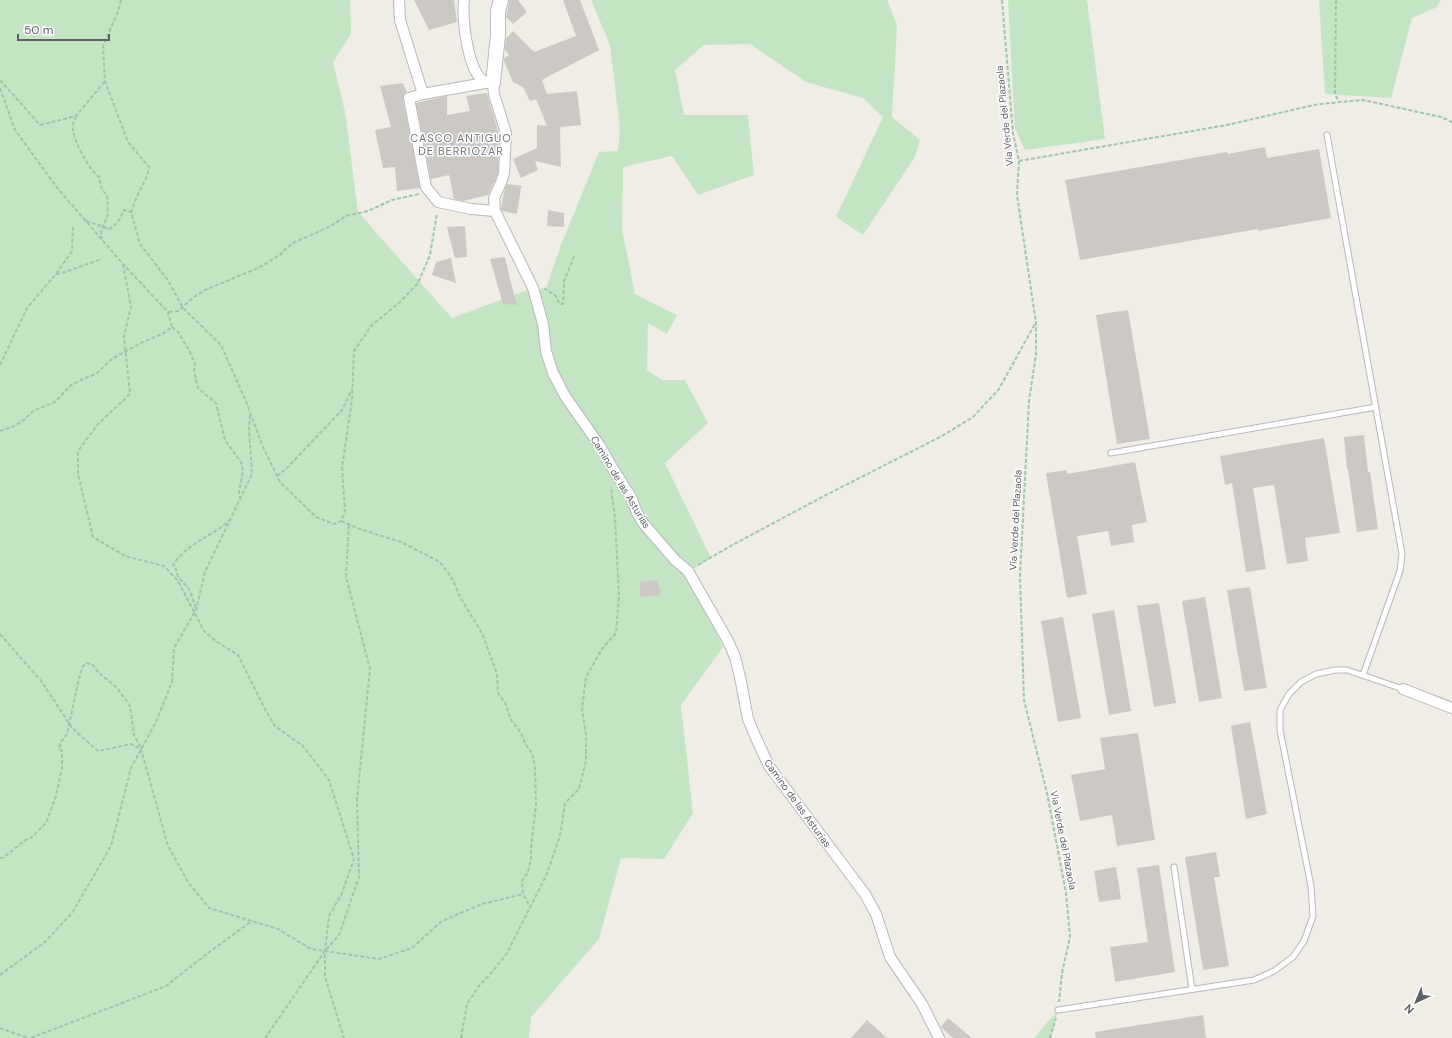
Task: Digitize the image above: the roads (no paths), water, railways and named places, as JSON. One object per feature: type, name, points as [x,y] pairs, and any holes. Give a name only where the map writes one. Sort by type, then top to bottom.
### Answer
[{"type":"street","points":[[399,0],[400,20],[423,94]]},
{"type":"street","points":[[464,0],[463,13],[470,59],[477,75],[489,83],[506,133],[504,173],[494,198],[495,211],[471,209],[438,202],[426,187],[409,98],[423,94],[489,83]]},
{"type":"street","points":[[489,83],[498,35],[498,11],[501,0]]},
{"type":"street","name":"Camino de las Asturias","points":[[495,211],[533,288],[543,324],[546,351],[553,373],[565,396],[600,446],[612,469],[631,497],[637,514],[674,560],[688,572],[728,640],[740,677],[748,719],[769,766],[865,894],[876,914],[890,957],[922,1004],[939,1038]]},
{"type":"street","points":[[1403,689],[1452,708]]},
{"type":"lane","points":[[1327,135],[1402,554],[1400,571],[1363,675]]},
{"type":"lane","points":[[1111,453],[1376,408]]},
{"type":"lane","points":[[1058,1010],[1254,980],[1274,971],[1293,957],[1304,941],[1313,916],[1311,886],[1280,730],[1280,710],[1288,694],[1301,682],[1316,674],[1335,670],[1347,670],[1403,689]]},
{"type":"lane","points":[[1174,867],[1192,989]]},
{"type":"district","name":"CASCO ANTIGUO DE BERRIOZAR","points":[[461,144]]}]
